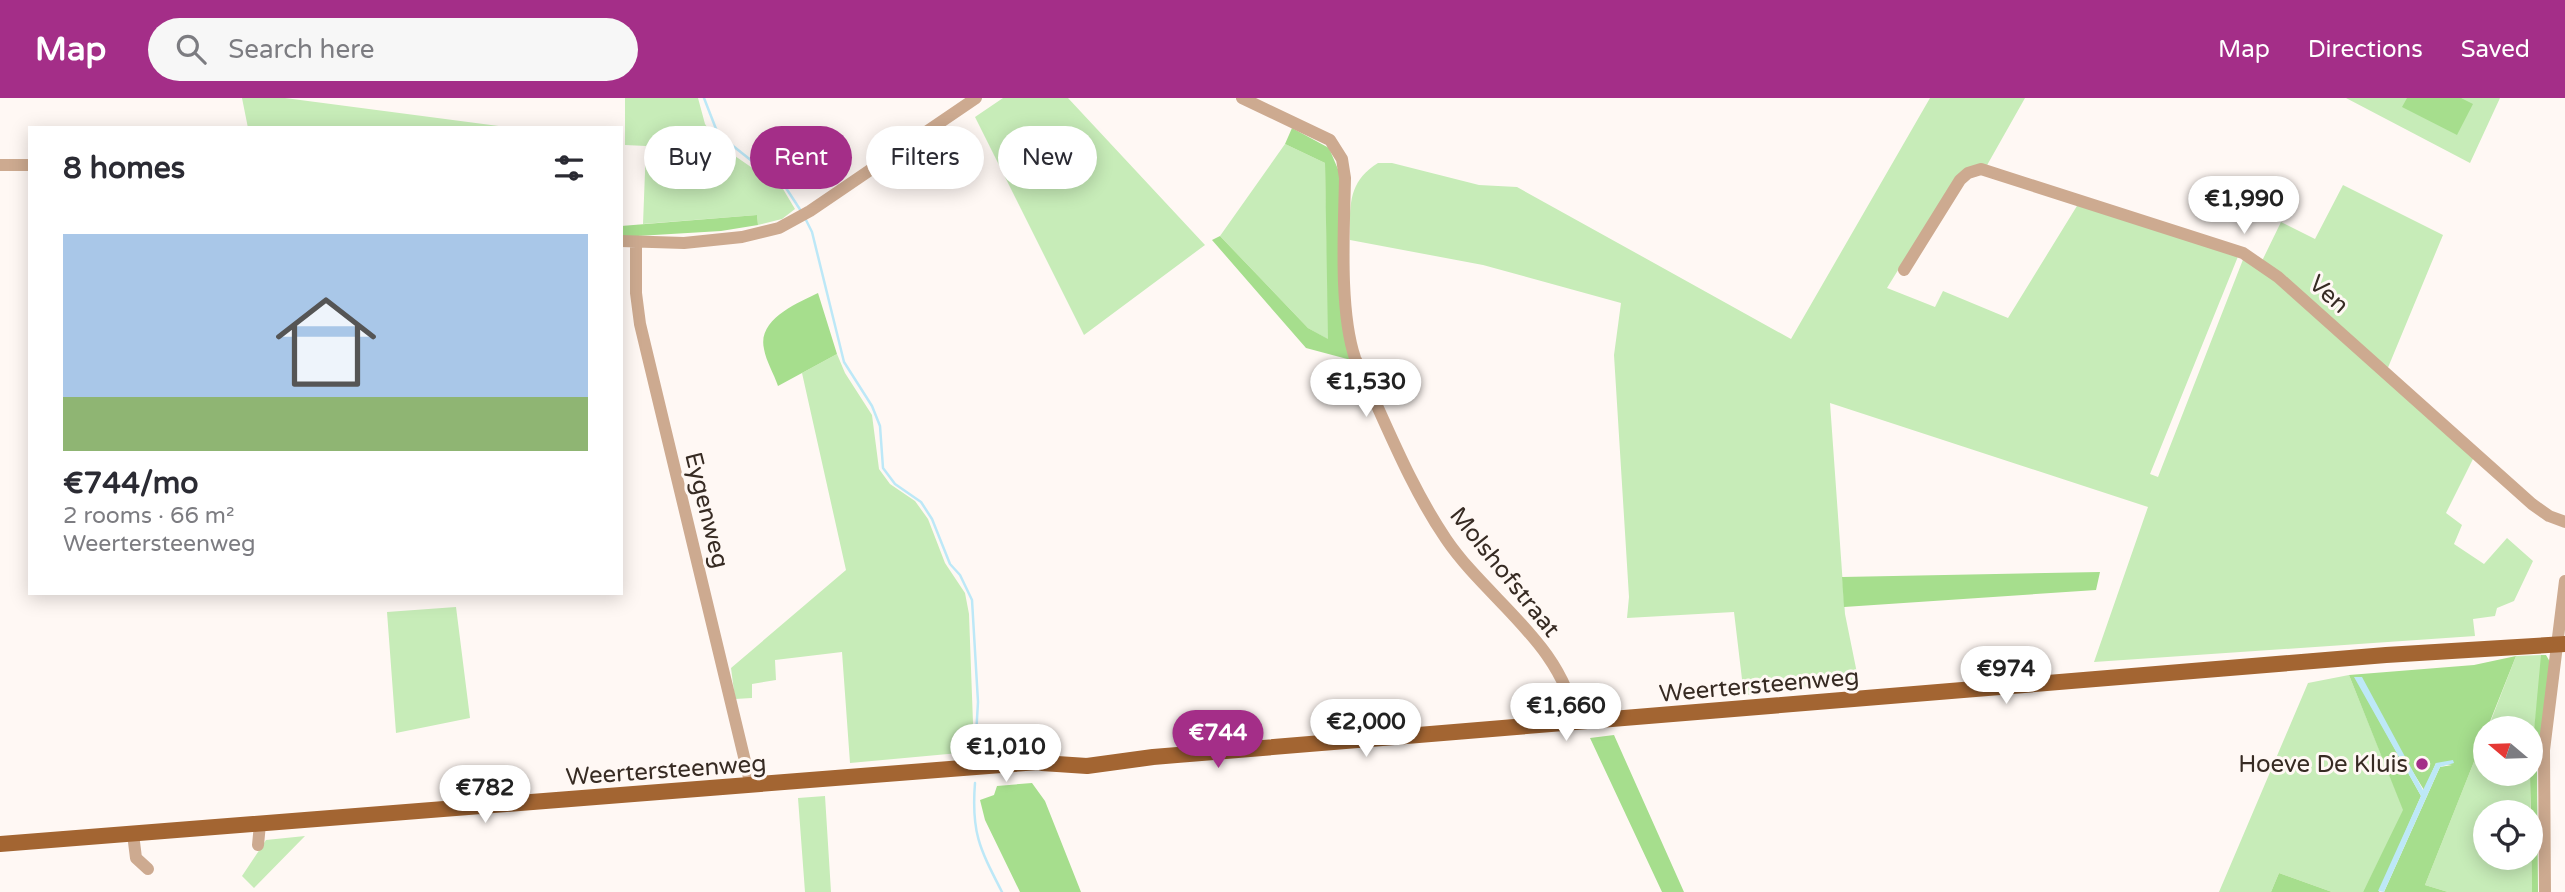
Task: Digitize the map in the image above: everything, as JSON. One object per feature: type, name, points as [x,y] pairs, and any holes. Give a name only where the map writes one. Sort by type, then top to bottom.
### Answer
[{"type":"main road","name":"Weertersteenweg","points":[[0,844],[1042,763],[1087,766],[1153,757],[2461,650],[2560,645]]},
{"type":"street","points":[[623,241],[696,242],[741,237],[779,228],[810,211],[976,98]]},
{"type":"street","name":"Molshofstraat","points":[[1242,98],[1330,141],[1342,159],[1345,178],[1346,316],[1348,339],[1355,358],[1429,513],[1448,542],[1540,644],[1569,698],[1576,724]]},
{"type":"street","points":[[0,165],[28,165]]},
{"type":"street","name":"Ven","points":[[1904,270],[1960,180],[1981,169],[2243,253],[2278,277],[2532,504],[2549,516],[2565,522]]},
{"type":"street","name":"Eygenweg","points":[[636,242],[636,293],[640,324],[751,786]]},
{"type":"street","points":[[2546,892],[2544,750],[2560,645],[2565,581]]},
{"type":"street","points":[[258,845],[260,824]]},
{"type":"street","points":[[133,834],[136,858],[148,869]]},
{"type":"green space","points":[[242,98],[285,98],[498,126],[248,126]]},
{"type":"green space","points":[[625,98],[698,98],[706,126],[644,126],[644,146],[625,145]]},
{"type":"green space","points":[[1003,98],[1068,98],[1094,126],[998,126],[998,163],[984,135],[984,126],[980,126],[975,117]]},
{"type":"green space","points":[[1930,98],[2025,98],[1986,167],[1978,166],[1903,262],[1887,288],[1935,307],[1943,291],[2008,318],[2080,201],[2239,254],[2150,474],[2158,477],[2244,257],[2258,265],[2475,455],[2446,513],[2462,525],[2454,544],[2484,564],[2507,538],[2533,561],[2514,601],[2497,608],[2495,616],[2473,619],[2475,636],[2094,662],[2148,507],[1830,403],[1845,614],[1859,683],[1769,689],[1744,696],[1734,612],[1627,618],[1629,597],[1614,355],[1621,303],[1483,265],[1350,240],[1352,196],[1361,178],[1378,163],[1392,163],[1479,185],[1517,187],[1791,339]]},
{"type":"green space","points":[[2346,98],[2500,98],[2470,163]]},
{"type":"green space","points":[[2407,98],[2461,98],[2473,104],[2457,135],[2402,107]]},
{"type":"green space","points":[[1292,128],[1329,148],[1340,174],[1351,360],[1306,348],[1212,240],[1220,236],[1308,328],[1328,339],[1325,163],[1285,144]]},
{"type":"green space","points":[[1097,129],[1205,245],[1084,335],[1011,189],[1097,189]]},
{"type":"green space","points":[[1285,144],[1325,163],[1329,340],[1308,328],[1220,236]]},
{"type":"green space","points":[[736,157],[750,166],[750,189],[783,189],[795,209],[782,219],[758,225],[757,215],[643,224],[644,189],[736,189]]},
{"type":"green space","points":[[2343,185],[2443,235],[2387,370],[2262,261],[2281,222],[2315,239]]},
{"type":"green space","points":[[757,215],[758,225],[721,231],[623,237],[623,226]]},
{"type":"green space","points":[[818,293],[837,354],[778,386],[766,358],[763,338],[773,321],[781,314]]},
{"type":"green space","points":[[837,354],[845,373],[872,415],[879,469],[890,484],[915,501],[928,519],[945,563],[965,593],[969,614],[973,723],[970,752],[850,763],[842,652],[775,660],[776,680],[752,684],[752,698],[735,699],[731,668],[846,570],[802,373]]},
{"type":"green space","points":[[2100,572],[2096,590],[1844,607],[1842,577]]},
{"type":"green space","points":[[456,607],[470,718],[396,733],[387,612]]},
{"type":"green space","points":[[2541,655],[2536,716],[2493,716],[2516,656]]},
{"type":"green space","points":[[2541,655],[2546,655],[2550,662],[2543,720],[2543,716],[2535,716]]},
{"type":"green space","points":[[2516,656],[2492,716],[2473,716],[2473,764],[2425,885],[2448,892],[2384,892],[2440,767],[2452,765],[2436,763],[2424,790],[2355,677],[2421,796],[2379,892],[2363,892],[2403,810],[2349,675],[2474,665]]},
{"type":"green space","points":[[2349,675],[2404,811],[2363,892],[2332,892],[2279,873],[2271,892],[2219,892],[2308,683]]},
{"type":"green space","points":[[1614,735],[1684,892],[1662,892],[1590,738]]},
{"type":"green space","points":[[2473,764],[2473,786],[2530,786],[2530,800],[2473,800],[2473,870],[2532,870],[2532,892],[2448,892],[2425,885]]},
{"type":"green space","points":[[1032,783],[1045,801],[1081,892],[1020,892],[985,820],[980,800],[994,795],[997,786]]},
{"type":"green space","points":[[2530,786],[2537,786],[2537,800],[2530,800]]},
{"type":"green space","points":[[825,796],[831,892],[805,892],[798,798]]},
{"type":"green space","points":[[305,836],[254,888],[242,876],[266,840]]},
{"type":"green space","points":[[2532,870],[2538,870],[2538,892],[2532,892]]},
{"type":"green space","points":[[2279,873],[2332,892],[2271,892]]},
{"type":"water","points":[[2354,677],[2362,677],[2423,790],[2436,763],[2453,760],[2454,763],[2440,767],[2384,892],[2378,891],[2421,796]]},
{"type":"waterway","points":[[704,98],[718,134],[786,188],[801,211]]},
{"type":"waterway","points":[[806,220],[812,232],[844,362],[872,406],[880,426],[883,468],[895,484],[921,502],[932,519],[950,564],[960,575],[972,600],[978,702],[975,752]]},
{"type":"waterway","points":[[975,783],[976,828],[988,864],[1002,892]]},
{"type":"place","name":"Hoeve De Kluis","points":[[2422,764]]}]
